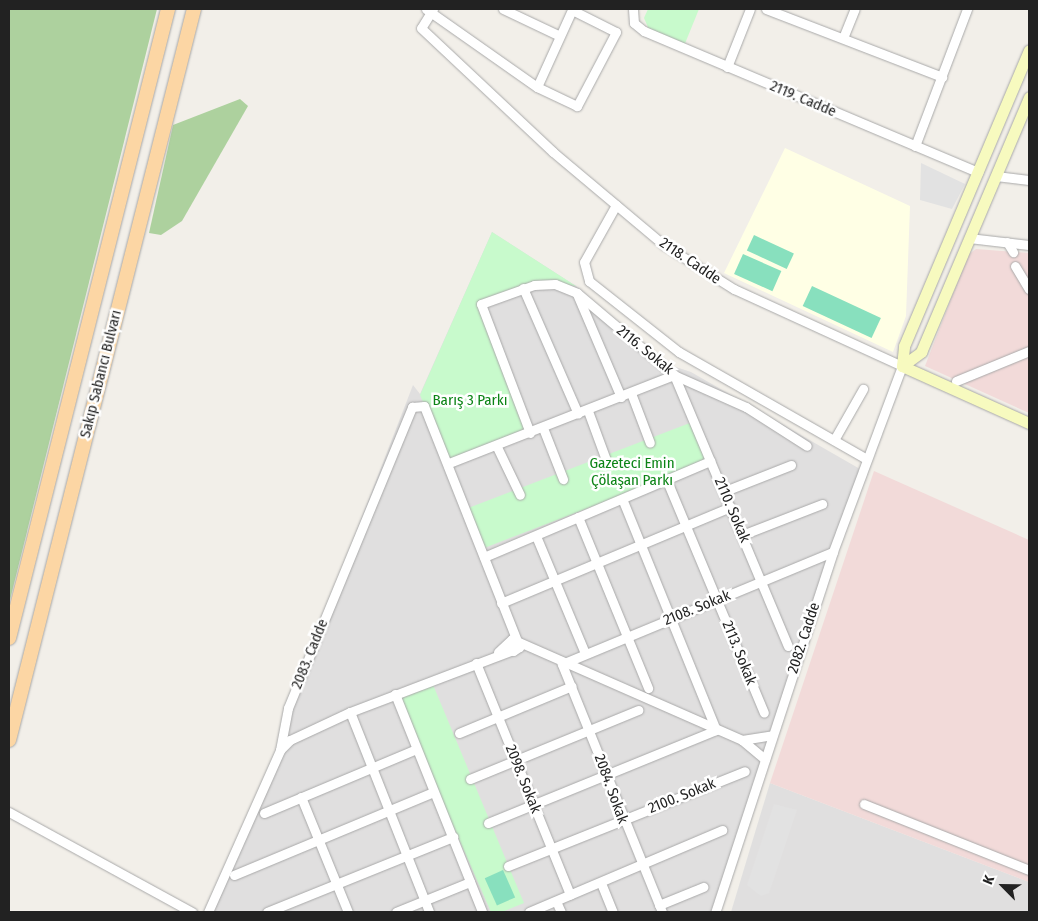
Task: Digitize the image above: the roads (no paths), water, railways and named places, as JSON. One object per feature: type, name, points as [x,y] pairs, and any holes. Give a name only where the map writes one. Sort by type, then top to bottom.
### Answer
[{"type":"main road","name":"Sakıp Sabancı Bulvarı","points":[[9,638],[168,9]]},
{"type":"main road","name":"Sakıp Sabancı Bulvarı","points":[[9,740],[194,9]]},
{"type":"street","points":[[503,9],[558,35]]},
{"type":"street","name":"2119. Cadde","points":[[633,9],[633,20],[644,31],[978,172]]},
{"type":"street","points":[[727,67],[750,9]]},
{"type":"street","points":[[766,9],[942,77]]},
{"type":"street","points":[[843,38],[855,9]]},
{"type":"street","points":[[915,146],[967,9]]},
{"type":"street","points":[[430,10],[537,87],[580,104],[616,32],[570,10],[537,87]]},
{"type":"street","name":"2118. Cadde","points":[[430,10],[421,28],[616,205],[717,280],[1029,423]]},
{"type":"street","points":[[902,366],[904,346],[1029,50]]},
{"type":"street","points":[[902,366],[921,352],[1029,97]]},
{"type":"street","points":[[978,172],[1029,180]]},
{"type":"street","points":[[616,205],[584,262],[589,281],[679,352],[865,458]]},
{"type":"street","points":[[950,236],[1029,245]]},
{"type":"street","points":[[1007,242],[1013,252]]},
{"type":"street","points":[[1016,266],[1029,289]]},
{"type":"street","name":"2116. Sokak","points":[[530,433],[481,304],[523,288],[555,284],[576,293],[674,375],[746,407],[807,446]]},
{"type":"street","points":[[523,288],[578,414]]},
{"type":"street","points":[[576,293],[621,397]]},
{"type":"street","points":[[956,382],[1029,351]]},
{"type":"street","name":"2082. Cadde","points":[[714,912],[865,458],[902,366]]},
{"type":"street","points":[[513,645],[508,618],[449,462],[497,447],[674,375]]},
{"type":"street","name":"2110. Sokak","points":[[674,375],[788,646]]},
{"type":"street","points":[[834,440],[863,389]]},
{"type":"street","points":[[631,393],[650,443]]},
{"type":"street","name":"2083. Cadde","points":[[208,912],[280,750],[288,708],[412,407],[424,406],[449,462]]},
{"type":"street","points":[[588,411],[606,460]]},
{"type":"street","points":[[543,428],[563,479]]},
{"type":"street","points":[[497,447],[520,495]]},
{"type":"street","points":[[484,557],[710,461]]},
{"type":"street","points":[[724,491],[790,465]]},
{"type":"street","name":"2113. Sokak","points":[[666,481],[764,713]]},
{"type":"street","points":[[622,499],[716,730]]},
{"type":"street","points":[[742,534],[822,504]]},
{"type":"street","points":[[501,603],[731,508]]},
{"type":"street","points":[[578,517],[648,688]]},
{"type":"street","points":[[536,536],[585,653]]},
{"type":"street","name":"2108. Sokak","points":[[562,664],[833,552]]},
{"type":"street","points":[[280,750],[290,740],[350,712],[494,655],[513,645],[742,740],[765,759]]},
{"type":"street","name":"2098. Sokak","points":[[476,662],[570,895]]},
{"type":"street","name":"2084. Sokak","points":[[562,664],[607,776],[622,820],[660,909]]},
{"type":"street","points":[[459,733],[498,715],[572,686]]},
{"type":"street","points":[[395,694],[482,912]]},
{"type":"street","points":[[470,779],[638,710]]},
{"type":"street","points":[[350,712],[386,812],[429,912]]},
{"type":"street","points":[[488,823],[534,806],[716,730]]},
{"type":"street","points":[[742,740],[773,735]]},
{"type":"street","points":[[264,813],[416,749]]},
{"type":"street","name":"2100. Sokak","points":[[508,866],[552,850],[745,771]]},
{"type":"street","points":[[234,875],[433,792]]},
{"type":"street","points":[[302,797],[348,912]]},
{"type":"street","points":[[864,804],[1029,870]]},
{"type":"street","points":[[9,812],[192,912]]},
{"type":"street","points":[[529,912],[722,830]]},
{"type":"street","points":[[267,912],[336,883],[407,858],[453,837]]},
{"type":"street","points":[[396,912],[470,882]]},
{"type":"street","points":[[601,883],[613,912]]},
{"type":"street","points":[[660,909],[703,887]]},
{"type":"street","points":[[556,902],[561,912]]},
{"type":"park label","name":"Barış 3 Parkı","points":[[470,401]]},
{"type":"park label","name":"Gazeteci Emin Çölaşan Parkı","points":[[632,472]]}]
